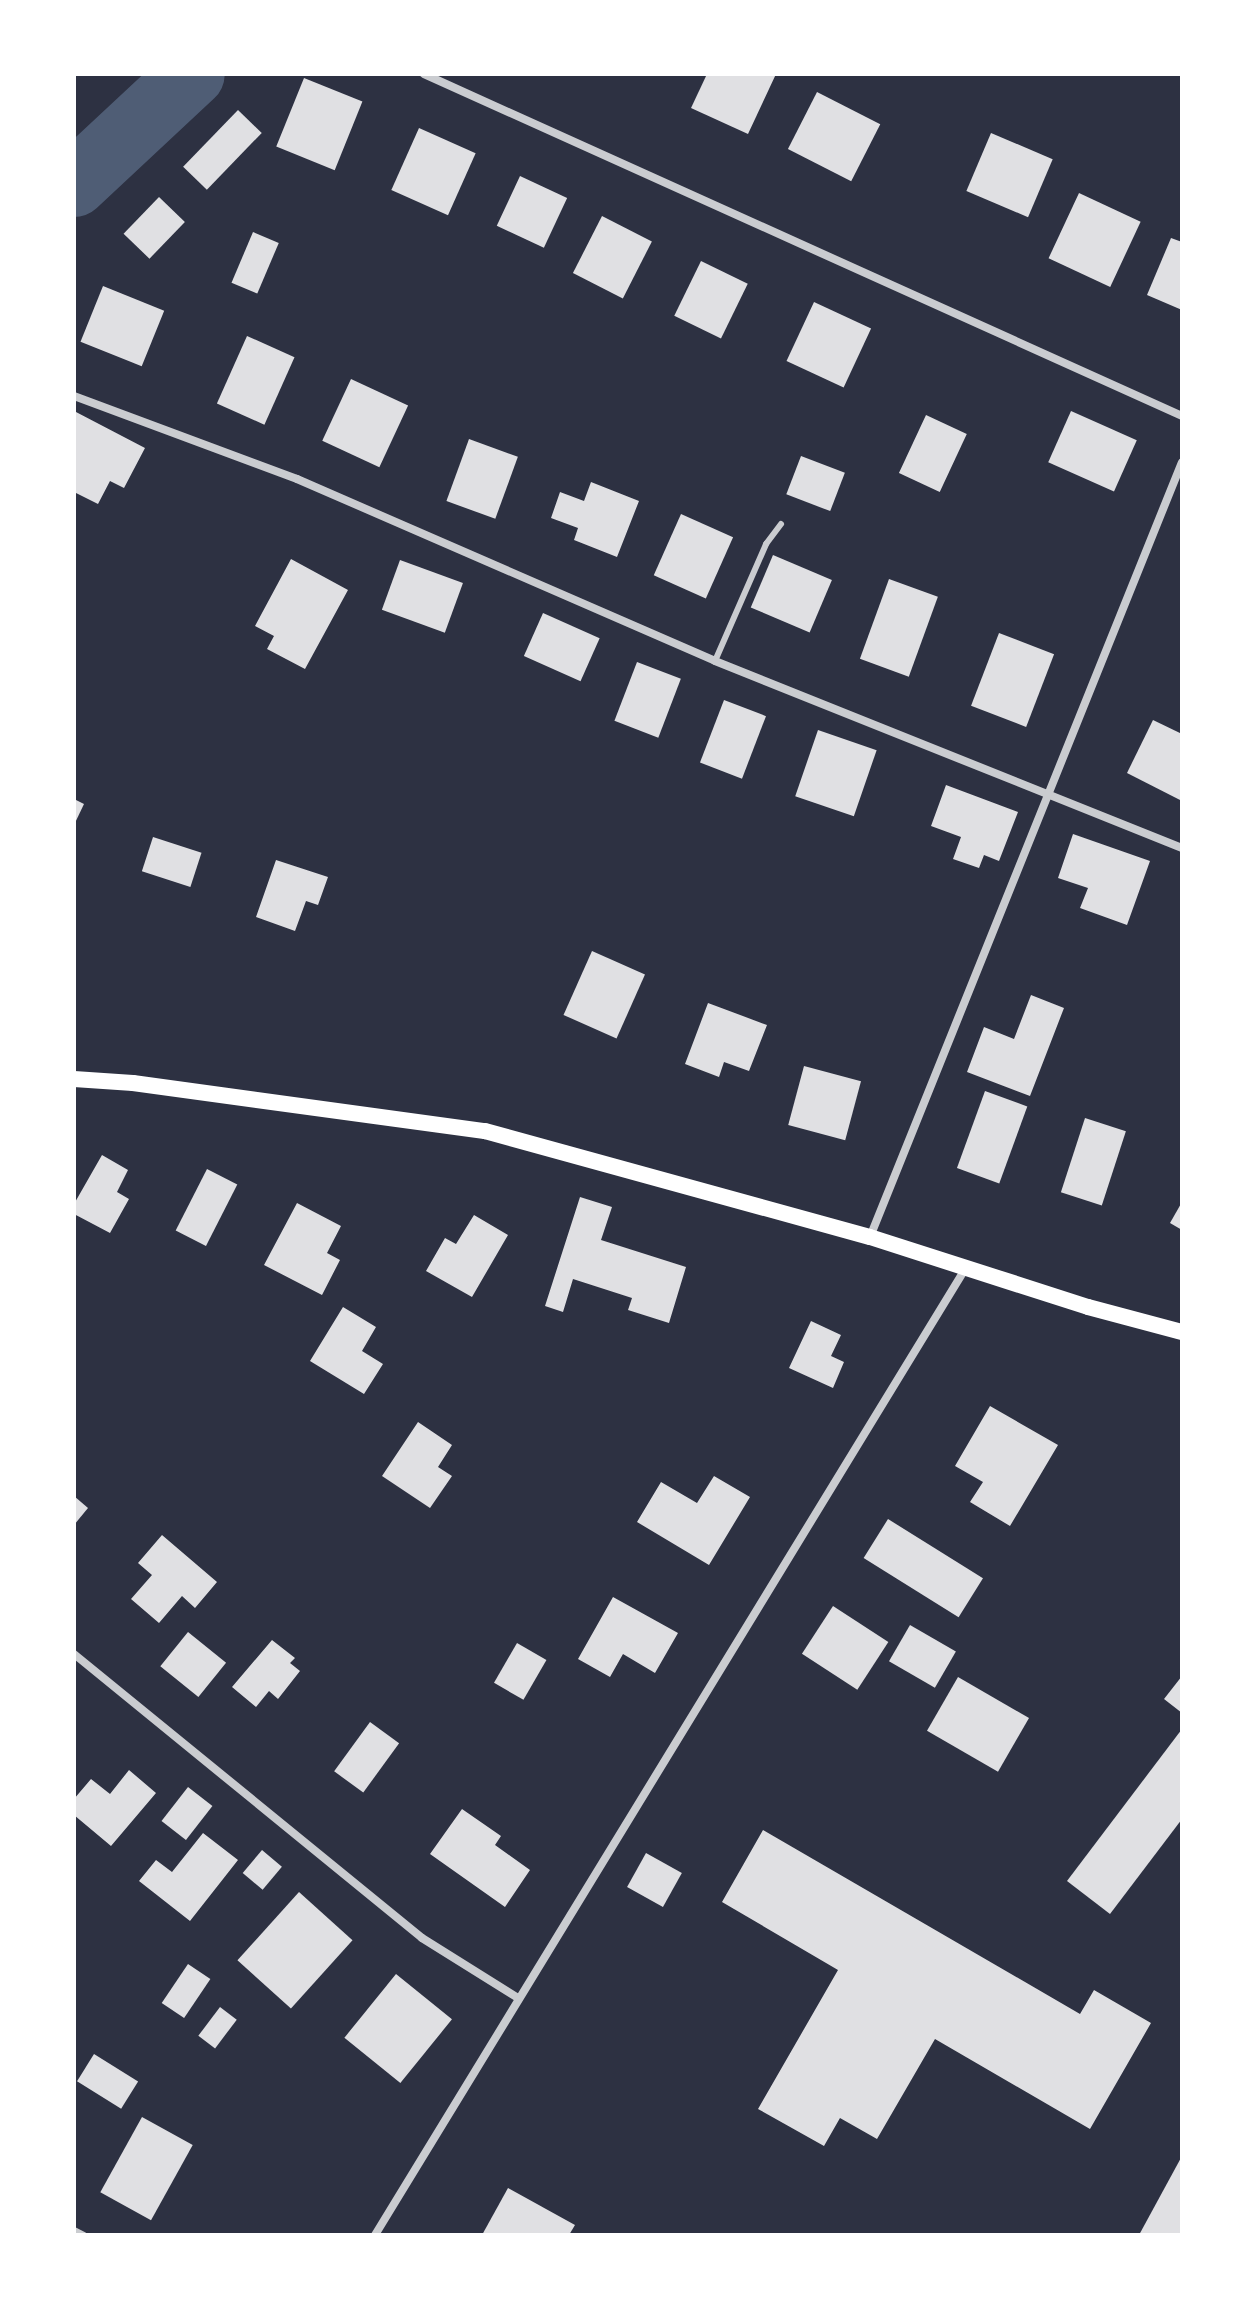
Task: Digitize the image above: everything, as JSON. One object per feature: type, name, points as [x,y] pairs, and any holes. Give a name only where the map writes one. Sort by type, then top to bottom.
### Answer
[{"type":"main road","points":[[74,1079],[133,1083],[485,1131],[870,1237],[965,1269],[1182,1332]]},
{"type":"street","points":[[424,74],[1182,416]]},
{"type":"street","points":[[74,396],[297,479],[715,661],[1182,848]]},
{"type":"street","points":[[870,1237],[1046,793],[1182,462]]},
{"type":"street","points":[[375,2235],[965,1269]]},
{"type":"street","points":[[74,1654],[422,1938],[518,1998]]},
{"type":"lane","points":[[715,661],[766,544],[781,524]]},
{"type":"lane","points":[[74,2230],[84,2235]]},
{"type":"building","points":[[707,74],[776,74],[748,134],[691,108]]},
{"type":"building","points":[[304,78],[362,102],[335,170],[276,147]]},
{"type":"building","points":[[817,92],[880,124],[851,181],[788,149]]},
{"type":"building","points":[[238,110],[262,133],[207,190],[183,167]]},
{"type":"building","points":[[419,128],[476,153],[448,215],[391,190]]},
{"type":"building","points":[[991,133],[1053,159],[1028,217],[966,191]]},
{"type":"building","points":[[520,176],[567,198],[544,248],[497,226]]},
{"type":"building","points":[[1079,193],[1141,222],[1110,287],[1049,258]]},
{"type":"building","points":[[159,197],[185,222],[149,259],[124,234]]},
{"type":"building","points":[[602,216],[652,241],[623,298],[573,273]]},
{"type":"building","points":[[253,232],[279,243],[257,294],[232,283]]},
{"type":"building","points":[[1171,238],[1182,242],[1182,310],[1147,295]]},
{"type":"building","points":[[701,261],[748,284],[721,339],[674,316]]},
{"type":"building","points":[[103,286],[164,311],[142,366],[81,342]]},
{"type":"building","points":[[814,302],[871,329],[844,388],[787,361]]},
{"type":"building","points":[[247,336],[295,357],[264,425],[217,404]]},
{"type":"building","points":[[351,379],[408,406],[379,467],[322,441]]},
{"type":"building","points":[[1071,411],[1137,440],[1114,491],[1048,462]]},
{"type":"building","points":[[76,412],[145,448],[124,488],[110,481],[98,504],[74,492]]},
{"type":"building","points":[[926,415],[967,434],[940,492],[899,473]]},
{"type":"building","points":[[469,439],[518,457],[495,519],[446,501]]},
{"type":"building","points":[[801,456],[845,473],[830,511],[786,494]]},
{"type":"building","points":[[591,482],[639,501],[617,557],[574,540],[578,528],[551,518],[560,492],[584,501]]},
{"type":"building","points":[[681,514],[733,537],[706,598],[654,575]]},
{"type":"building","points":[[773,555],[832,580],[810,632],[751,607]]},
{"type":"building","points":[[291,559],[348,590],[305,669],[267,649],[274,636],[255,626]]},
{"type":"building","points":[[400,560],[463,583],[445,633],[382,610]]},
{"type":"building","points":[[889,579],[938,597],[909,677],[860,659]]},
{"type":"building","points":[[543,613],[600,638],[581,681],[524,656]]},
{"type":"building","points":[[999,633],[1054,654],[1026,727],[971,706]]},
{"type":"building","points":[[637,662],[681,679],[658,738],[614,721]]},
{"type":"building","points":[[724,700],[766,716],[742,779],[700,763]]},
{"type":"building","points":[[1153,720],[1182,734],[1182,801],[1127,773]]},
{"type":"building","points":[[818,730],[877,750],[854,816],[795,796]]},
{"type":"building","points":[[946,785],[1018,812],[999,861],[984,855],[979,868],[953,859],[961,837],[931,826]]},
{"type":"building","points":[[74,799],[84,804],[74,825]]},
{"type":"building","points":[[1073,834],[1150,861],[1127,925],[1080,908],[1088,888],[1058,878]]},
{"type":"building","points":[[153,837],[202,853],[190,887],[142,871]]},
{"type":"building","points":[[276,860],[328,877],[318,905],[306,901],[295,931],[256,917]]},
{"type":"building","points":[[592,951],[645,975],[617,1039],[564,1015]]},
{"type":"building","points":[[1031,995],[1064,1008],[1030,1096],[967,1072],[984,1027],[1014,1039]]},
{"type":"building","points":[[708,1003],[767,1025],[749,1071],[724,1062],[719,1077],[685,1064]]},
{"type":"building","points":[[804,1066],[861,1081],[845,1140],[788,1125]]},
{"type":"building","points":[[985,1091],[1027,1106],[999,1183],[957,1168]]},
{"type":"building","points":[[1085,1118],[1126,1131],[1102,1205],[1061,1192]]},
{"type":"building","points":[[102,1155],[128,1170],[117,1192],[129,1199],[110,1233],[74,1214],[74,1204]]},
{"type":"building","points":[[207,1169],[237,1184],[206,1246],[176,1230]]},
{"type":"building","points":[[580,1197],[612,1207],[601,1240],[686,1267],[669,1323],[628,1310],[632,1298],[573,1279],[563,1312],[545,1306]]},
{"type":"building","points":[[1182,1202],[1182,1230],[1170,1223]]},
{"type":"building","points":[[297,1203],[341,1226],[327,1253],[340,1260],[322,1295],[264,1265]]},
{"type":"building","points":[[474,1215],[508,1235],[472,1297],[426,1271],[445,1238],[456,1244]]},
{"type":"building","points":[[343,1307],[376,1327],[362,1351],[383,1364],[364,1394],[310,1361]]},
{"type":"building","points":[[811,1321],[841,1335],[831,1356],[844,1362],[833,1388],[789,1368]]},
{"type":"building","points":[[990,1406],[1058,1445],[1010,1526],[970,1502],[983,1482],[955,1466]]},
{"type":"building","points":[[418,1422],[452,1445],[438,1467],[452,1476],[430,1508],[382,1476]]},
{"type":"building","points":[[714,1476],[750,1497],[709,1565],[637,1522],[661,1482],[697,1503]]},
{"type":"building","points":[[74,1496],[88,1508],[74,1525]]},
{"type":"building","points":[[888,1519],[983,1578],[959,1617],[864,1558]]},
{"type":"building","points":[[162,1535],[217,1582],[195,1608],[182,1596],[159,1623],[131,1599],[152,1575],[138,1563]]},
{"type":"building","points":[[613,1597],[678,1633],[655,1673],[623,1654],[610,1677],[578,1659]]},
{"type":"building","points":[[833,1606],[888,1642],[857,1690],[802,1654]]},
{"type":"building","points":[[910,1625],[956,1652],[935,1688],[889,1661]]},
{"type":"building","points":[[188,1632],[226,1663],[198,1697],[160,1666]]},
{"type":"building","points":[[272,1640],[295,1658],[290,1663],[300,1671],[278,1699],[269,1691],[256,1707],[232,1687]]},
{"type":"building","points":[[517,1643],[546,1660],[523,1700],[494,1683]]},
{"type":"building","points":[[1182,1676],[1182,1713],[1164,1699]]},
{"type":"building","points":[[958,1677],[1029,1718],[998,1772],[927,1731]]},
{"type":"building","points":[[370,1722],[399,1743],[363,1793],[334,1771]]},
{"type":"building","points":[[1182,1729],[1182,1819],[1110,1914],[1067,1881]]},
{"type":"building","points":[[129,1770],[156,1793],[111,1846],[74,1815],[74,1799],[91,1779],[110,1794]]},
{"type":"building","points":[[188,1787],[212,1806],[186,1840],[162,1821]]},
{"type":"building","points":[[462,1809],[501,1836],[495,1845],[530,1870],[505,1907],[430,1854]]},
{"type":"building","points":[[763,1830],[1080,2014],[1094,1990],[1151,2023],[1090,2129],[935,2039],[877,2139],[840,2118],[824,2146],[758,2109],[838,1970],[722,1902]]},
{"type":"building","points":[[203,1833],[238,1860],[190,1921],[139,1881],[156,1860],[172,1872]]},
{"type":"building","points":[[262,1850],[282,1867],[263,1890],[243,1873]]},
{"type":"building","points":[[646,1853],[682,1873],[663,1907],[627,1887]]},
{"type":"building","points":[[299,1892],[353,1940],[291,2009],[237,1960]]},
{"type":"building","points":[[188,1964],[210,1979],[184,2018],[162,2003]]},
{"type":"building","points":[[396,1974],[452,2019],[400,2083],[344,2038]]},
{"type":"building","points":[[220,2007],[237,2020],[215,2048],[198,2036]]},
{"type":"building","points":[[94,2054],[138,2082],[121,2109],[77,2081]]},
{"type":"building","points":[[142,2117],[193,2145],[151,2220],[100,2192]]},
{"type":"building","points":[[1182,2156],[1182,2235],[1139,2235]]},
{"type":"building","points":[[508,2188],[575,2225],[569,2235],[482,2235]]},
{"type":"waterway","points":[[74,184],[192,74]]}]
